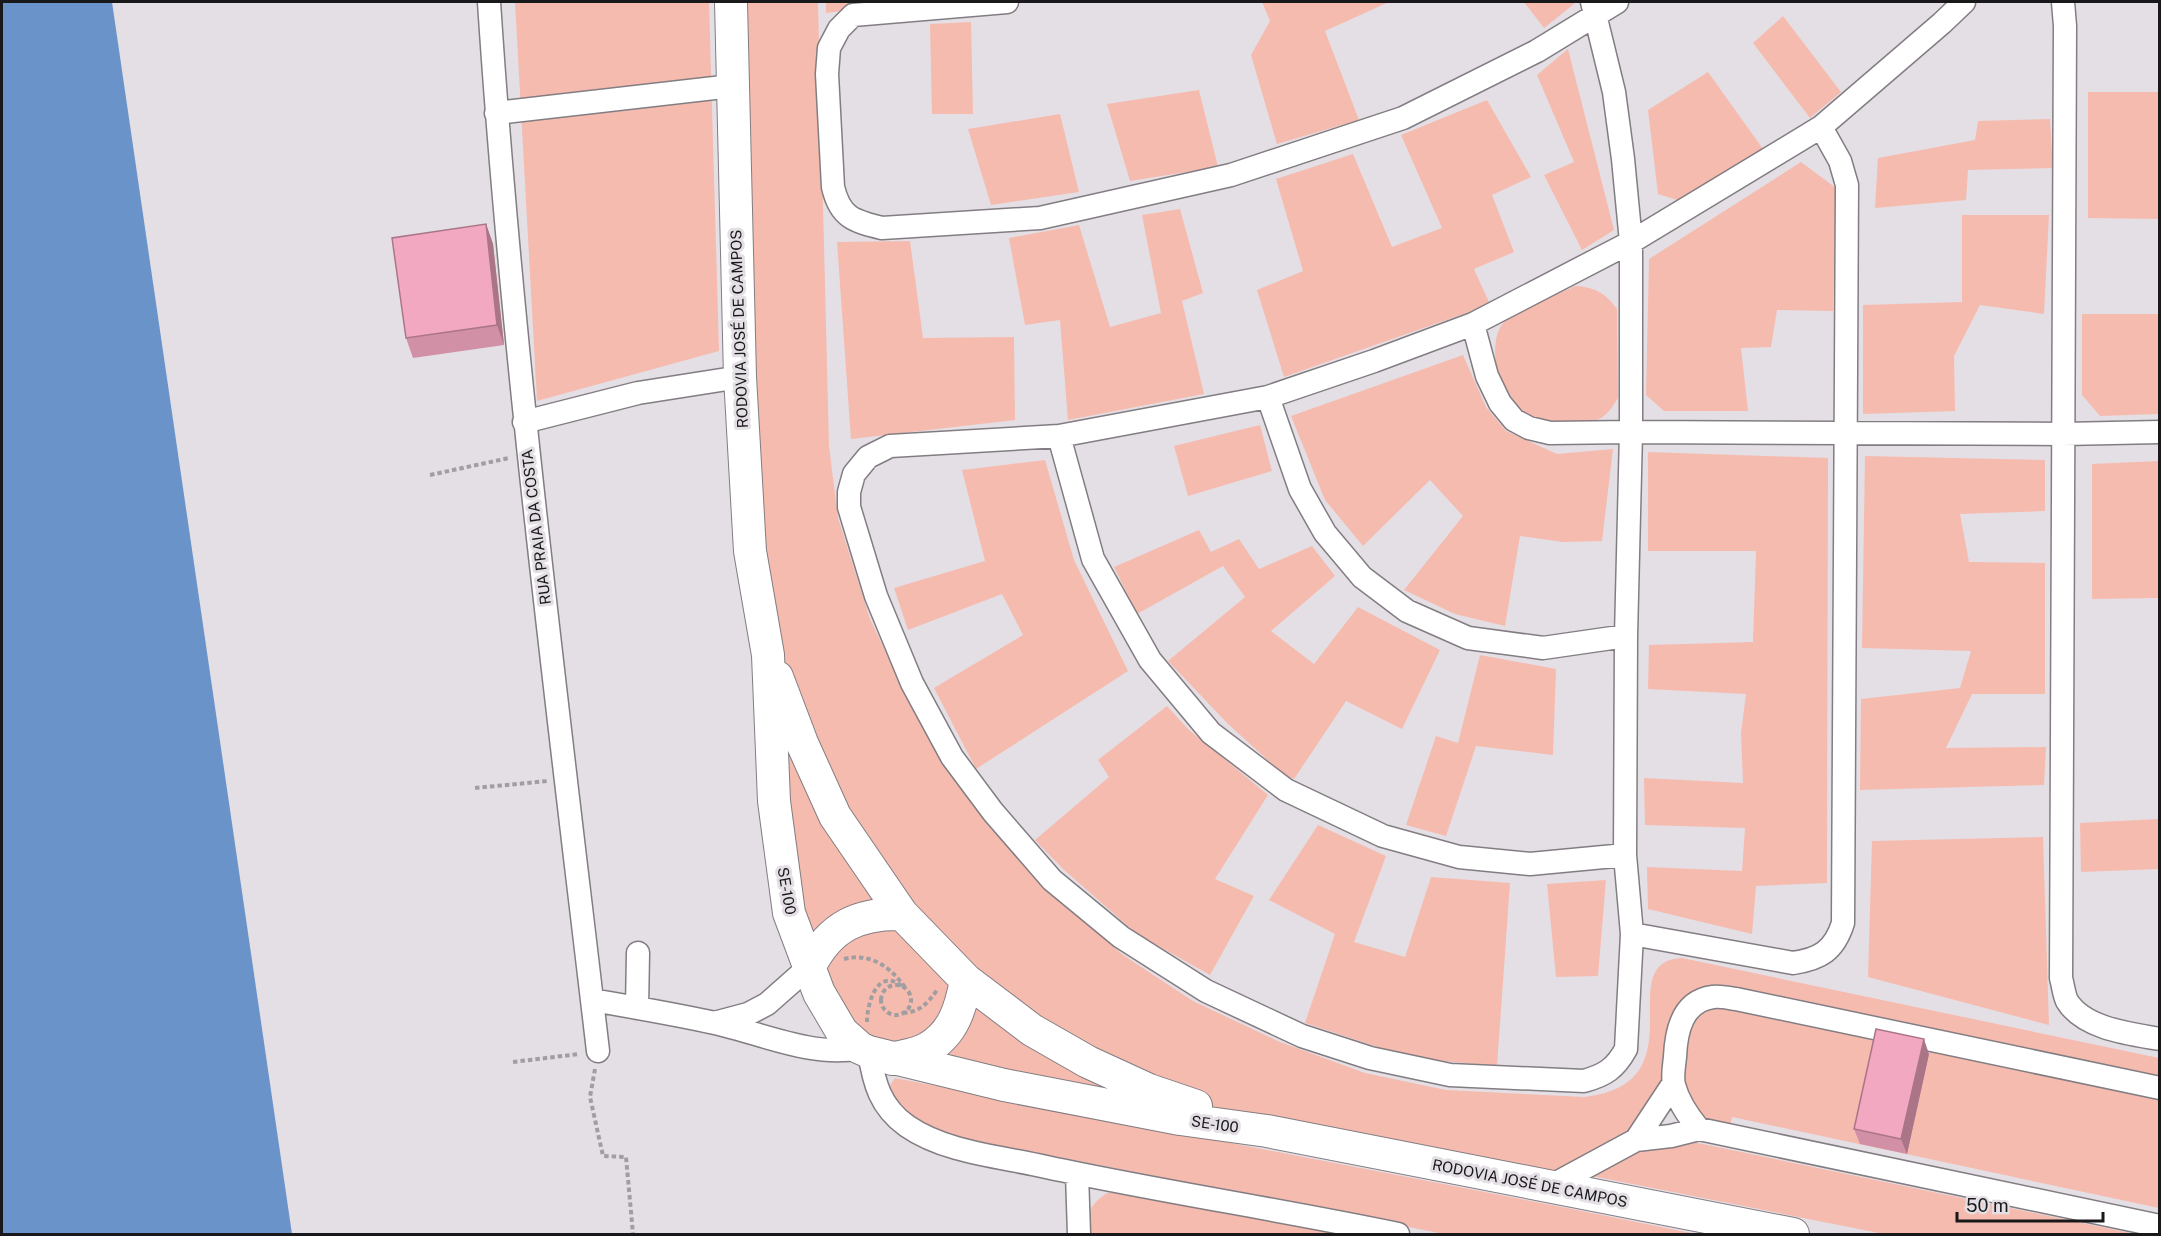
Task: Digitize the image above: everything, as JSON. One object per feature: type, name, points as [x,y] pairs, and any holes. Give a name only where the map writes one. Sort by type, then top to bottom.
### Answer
[{"type":"main road","name":"RODOVIA JOSÉ DE CAMPOS","points":[[730,2],[740,377],[750,551],[768,655]]},
{"type":"main road","name":"SE-100","points":[[768,655],[802,743],[835,816],[902,914],[966,980],[1032,1030],[1088,1062],[1149,1090],[1268,1131]]},
{"type":"main road","name":"SE-100","points":[[768,655],[774,801],[789,913],[819,993],[842,1032],[873,1053],[1004,1085],[1180,1119],[1268,1131]]},
{"type":"main road","points":[[811,970],[818,949],[837,930],[860,918],[882,914],[902,914]]},
{"type":"main road","points":[[873,1053],[927,1048],[945,1034],[957,1017],[966,980]]},
{"type":"main road","name":"RODOVIA JOSÉ DE CAMPOS","points":[[1268,1131],[1794,1234]]},
{"type":"street","name":"RUA PRAIA DA COSTA","points":[[489,2],[496,113],[524,422],[598,1051]]},
{"type":"street","points":[[1006,2],[853,15],[839,29],[829,48],[826,74],[833,187],[837,202],[847,216],[863,224],[882,228],[1040,218],[1231,176],[1404,117],[1537,51],[1594,9],[1617,2]]},
{"type":"street","points":[[1594,9],[1614,92],[1631,242],[1631,432],[1626,636],[1625,855],[1632,934],[1626,1049],[1619,1060],[1603,1076],[1584,1081],[1450,1076],[1370,1058],[1302,1036],[1206,991],[1121,937],[1052,880],[993,812],[952,757],[912,683],[876,596],[849,507],[849,492],[854,474],[868,457],[890,446],[1059,436],[1268,397],[1473,324],[1631,242],[1821,127],[1964,2]]},
{"type":"street","points":[[2063,2],[2065,26],[2061,978],[2067,1001],[2084,1018],[2105,1029],[2160,1039]]},
{"type":"street","points":[[496,113],[732,86]]},
{"type":"street","points":[[1632,934],[1793,963],[1812,960],[1828,950],[1838,937],[1843,924],[1847,185],[1840,161],[1821,127]]},
{"type":"street","points":[[1473,324],[1487,376],[1500,403],[1514,420],[1529,429],[1550,434],[2160,432]]},
{"type":"street","points":[[524,422],[638,393],[740,377]]},
{"type":"street","points":[[1268,397],[1300,489],[1325,533],[1362,577],[1407,611],[1468,638],[1543,648],[1626,636]]},
{"type":"street","points":[[1059,436],[1093,559],[1150,660],[1211,733],[1286,790],[1383,836],[1459,857],[1530,864],[1625,855]]},
{"type":"street","points":[[637,1008],[638,953]]},
{"type":"street","points":[[714,1023],[748,1014],[767,1004],[811,970]]},
{"type":"street","points":[[1636,1140],[1673,1084],[1678,1028],[1686,1012],[1699,1001],[1714,996],[2160,1088]]},
{"type":"street","points":[[592,1000],[714,1023],[823,1051],[873,1053],[873,1080],[880,1097],[892,1114],[908,1127],[929,1139],[967,1150],[1077,1174],[1302,1214],[1398,1234]]},
{"type":"street","points":[[1673,1084],[1683,1107],[1699,1129]]},
{"type":"street","points":[[1549,1187],[1636,1140],[1671,1136],[1699,1129],[2160,1226]]},
{"type":"street","points":[[1077,1174],[1079,1234]]},
{"type":"path","points":[[430,475],[528,454]]},
{"type":"path","points":[[475,788],[567,779]]},
{"type":"path","points":[[904,987],[888,987],[884,990],[881,1000],[888,1013],[892,1015],[918,1010],[929,1002],[937,990],[942,973],[941,954]]},
{"type":"path","points":[[811,970],[848,958],[877,961],[886,966],[911,997],[910,1006],[903,1013]]},
{"type":"path","points":[[873,1053],[867,1013],[871,997],[876,987],[884,982],[893,981],[904,987]]},
{"type":"path","points":[[598,1051],[590,1097],[603,1156],[626,1157],[633,1234]]},
{"type":"path","points":[[513,1062],[554,1057]]},
{"type":"shaded area","points":[[515,2],[709,2],[719,351],[537,401]]},
{"type":"shaded area","points":[[731,2],[818,2],[829,446],[838,518],[870,619],[912,707],[965,794],[1046,887],[1123,955],[1193,1001],[1280,1042],[1365,1073],[1446,1090],[1585,1097],[1620,1087],[1639,1070],[1648,1048],[1652,979],[1662,964],[1682,958],[2159,1058],[2159,1208],[1732,1117],[1728,1135],[1699,1129],[1673,1084],[1636,1140],[1549,1187],[1134,1100],[869,1052],[810,966],[768,655]],"holes":[[[1885,1030],[1932,1041],[1929,1054]]]},
{"type":"shaded area","points":[[826,2],[913,2],[826,13]]},
{"type":"shaded area","points":[[1262,2],[1389,2],[1325,31],[1359,120],[1277,144],[1251,55],[1270,21]]},
{"type":"shaded area","points":[[1524,2],[1573,2],[1574,4],[1544,28]]},
{"type":"shaded area","points":[[1783,16],[1841,92],[1810,118],[1753,43]]},
{"type":"shaded area","points":[[971,22],[973,114],[932,114],[930,24]]},
{"type":"shaded area","points":[[1568,49],[1614,230],[1582,250],[1544,175],[1574,162],[1537,75]]},
{"type":"shaded area","points":[[1708,72],[1763,149],[1680,201],[1658,194],[1648,110]]},
{"type":"shaded area","points":[[1199,90],[1218,167],[1130,181],[1107,104]]},
{"type":"shaded area","points":[[2088,92],[2159,92],[2159,219],[2088,218]]},
{"type":"shaded area","points":[[1487,100],[1531,177],[1492,195],[1514,252],[1474,269],[1489,302],[1469,312],[1284,377],[1257,290],[1303,271],[1276,179],[1353,154],[1392,247],[1442,228],[1401,135]]},
{"type":"shaded area","points":[[1060,114],[1079,192],[991,205],[968,129]]},
{"type":"shaded area","points":[[2050,119],[2053,168],[1968,170],[1966,200],[1875,208],[1878,158],[1975,140],[1978,121]]},
{"type":"shaded area","points":[[1801,162],[1836,188],[1833,311],[1777,310],[1771,347],[1741,348],[1748,411],[1664,411],[1646,395],[1649,259]]},
{"type":"shaded area","points":[[1180,209],[1203,293],[1182,301],[1204,394],[1068,420],[1060,320],[1025,325],[1009,238],[1079,225],[1110,327],[1161,313],[1142,215]]},
{"type":"shaded area","points":[[1962,215],[2049,215],[2044,314],[1980,305],[1954,356],[1955,411],[1863,414],[1863,305],[1962,302]]},
{"type":"shaded area","points":[[910,241],[923,338],[1014,337],[1015,420],[851,439],[837,242]]},
{"type":"shaded area","points":[[1575,286],[1599,292],[1617,309],[1618,398],[1606,414],[1596,420],[1545,422],[1527,418],[1509,402],[1499,380],[1495,353],[1499,329],[1511,316]]},
{"type":"shaded area","points":[[2082,314],[2159,314],[2159,414],[2100,416],[2082,395]]},
{"type":"shaded area","points":[[1463,355],[1486,407],[1506,431],[1557,454],[1613,449],[1602,541],[1563,542],[1520,536],[1505,626],[1455,614],[1404,590],[1463,516],[1430,480],[1363,546],[1325,500],[1291,416]]},
{"type":"shaded area","points":[[1260,425],[1272,471],[1188,496],[1174,446]]},
{"type":"shaded area","points":[[1648,452],[1828,458],[1827,883],[1756,886],[1752,934],[1648,909],[1647,867],[1742,871],[1745,828],[1645,825],[1644,778],[1743,783],[1741,733],[1746,694],[1648,689],[1649,645],[1753,642],[1756,551],[1648,551]]},
{"type":"shaded area","points":[[1865,456],[2045,460],[2045,511],[1960,514],[1969,562],[2045,563],[2045,694],[1972,694],[1946,748],[2046,747],[2044,785],[1860,790],[1861,699],[1960,688],[1971,651],[1862,648]]},
{"type":"shaded area","points":[[1045,460],[1074,560],[1128,671],[976,769],[934,688],[1023,635],[1002,594],[908,630],[894,588],[985,561],[962,470]]},
{"type":"shaded area","points":[[2159,461],[2159,598],[2092,599],[2092,464]]},
{"type":"shaded area","points":[[1199,530],[1211,552],[1239,539],[1259,569],[1312,546],[1335,576],[1271,631],[1314,664],[1358,607],[1440,650],[1402,729],[1346,701],[1294,779],[1283,774],[1227,723],[1168,661],[1245,597],[1223,566],[1137,614],[1114,567]]},
{"type":"shaded area","points":[[1480,655],[1556,669],[1553,755],[1476,746],[1446,836],[1406,825],[1436,736],[1458,743]]},
{"type":"shaded area","points":[[1167,706],[1188,729],[1268,795],[1215,879],[1254,896],[1210,975],[1137,934],[1063,869],[1035,840],[1109,777],[1098,760]]},
{"type":"shaded area","points":[[2159,819],[2159,869],[2081,872],[2080,823]]},
{"type":"shaded area","points":[[1318,825],[1386,856],[1354,942],[1405,957],[1431,877],[1510,883],[1497,1066],[1411,1058],[1305,1023],[1335,934],[1269,900]]},
{"type":"shaded area","points":[[2043,837],[2049,1025],[1868,977],[1872,841]]},
{"type":"shaded area","points":[[1606,880],[1598,976],[1556,977],[1547,884]]},
{"type":"shaded area","points":[[895,1078],[1696,1234],[1444,1234],[956,1138],[928,1128],[913,1118],[891,1093],[889,1087]]},
{"type":"shaded area","points":[[1665,1143],[1698,1143],[2135,1234],[1884,1234],[1592,1176],[1639,1149]]},
{"type":"shaded area","points":[[1107,1193],[1127,1193],[1365,1234],[1083,1234],[1090,1210]]},
{"type":"water","points":[[2,2],[112,2],[292,1234],[2,1234]]},
{"type":"building","points":[[486,224],[497,325],[406,338],[392,238]]},
{"type":"building","points":[[1876,1029],[1924,1039],[1901,1139],[1854,1129]]}]
